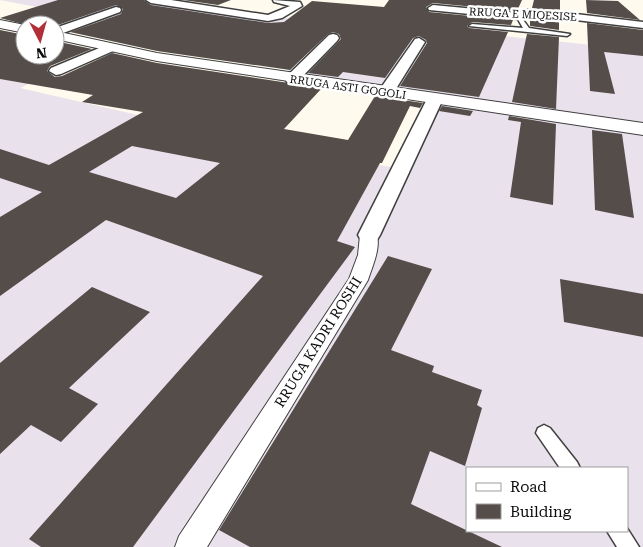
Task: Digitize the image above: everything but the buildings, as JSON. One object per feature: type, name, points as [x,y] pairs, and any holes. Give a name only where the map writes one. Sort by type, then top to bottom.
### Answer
[{"type":"street","points":[[151,0],[272,18],[297,5],[278,0]]},
{"type":"street","name":"RRUGA E MIQESISE","points":[[433,8],[519,16],[528,13],[542,13],[643,25]]},
{"type":"street","points":[[65,30],[116,10]]},
{"type":"street","points":[[0,24],[15,27]]},
{"type":"street","name":"RRUGA ASTI GOGOLI","points":[[65,37],[157,58],[643,130]]},
{"type":"street","points":[[292,79],[334,38]]},
{"type":"street","points":[[386,92],[419,42]]},
{"type":"street","points":[[56,72],[109,48]]},
{"type":"street","name":"RRUGA KADRI ROSHI","points":[[190,547],[358,280],[367,255],[369,235],[434,99]]},
{"type":"lane","points":[[519,16],[527,30]]},
{"type":"lane","points":[[472,26],[567,34]]},
{"type":"lane","points":[[544,433],[570,467]]},
{"type":"lane","points":[[618,532],[630,547]]},
{"type":"shaded area","points":[[0,0],[171,0],[344,27],[483,34],[643,50],[643,547],[0,547],[0,63],[60,69],[20,88],[269,145],[396,168],[429,96],[286,72],[327,40],[265,31],[238,45]]}]
